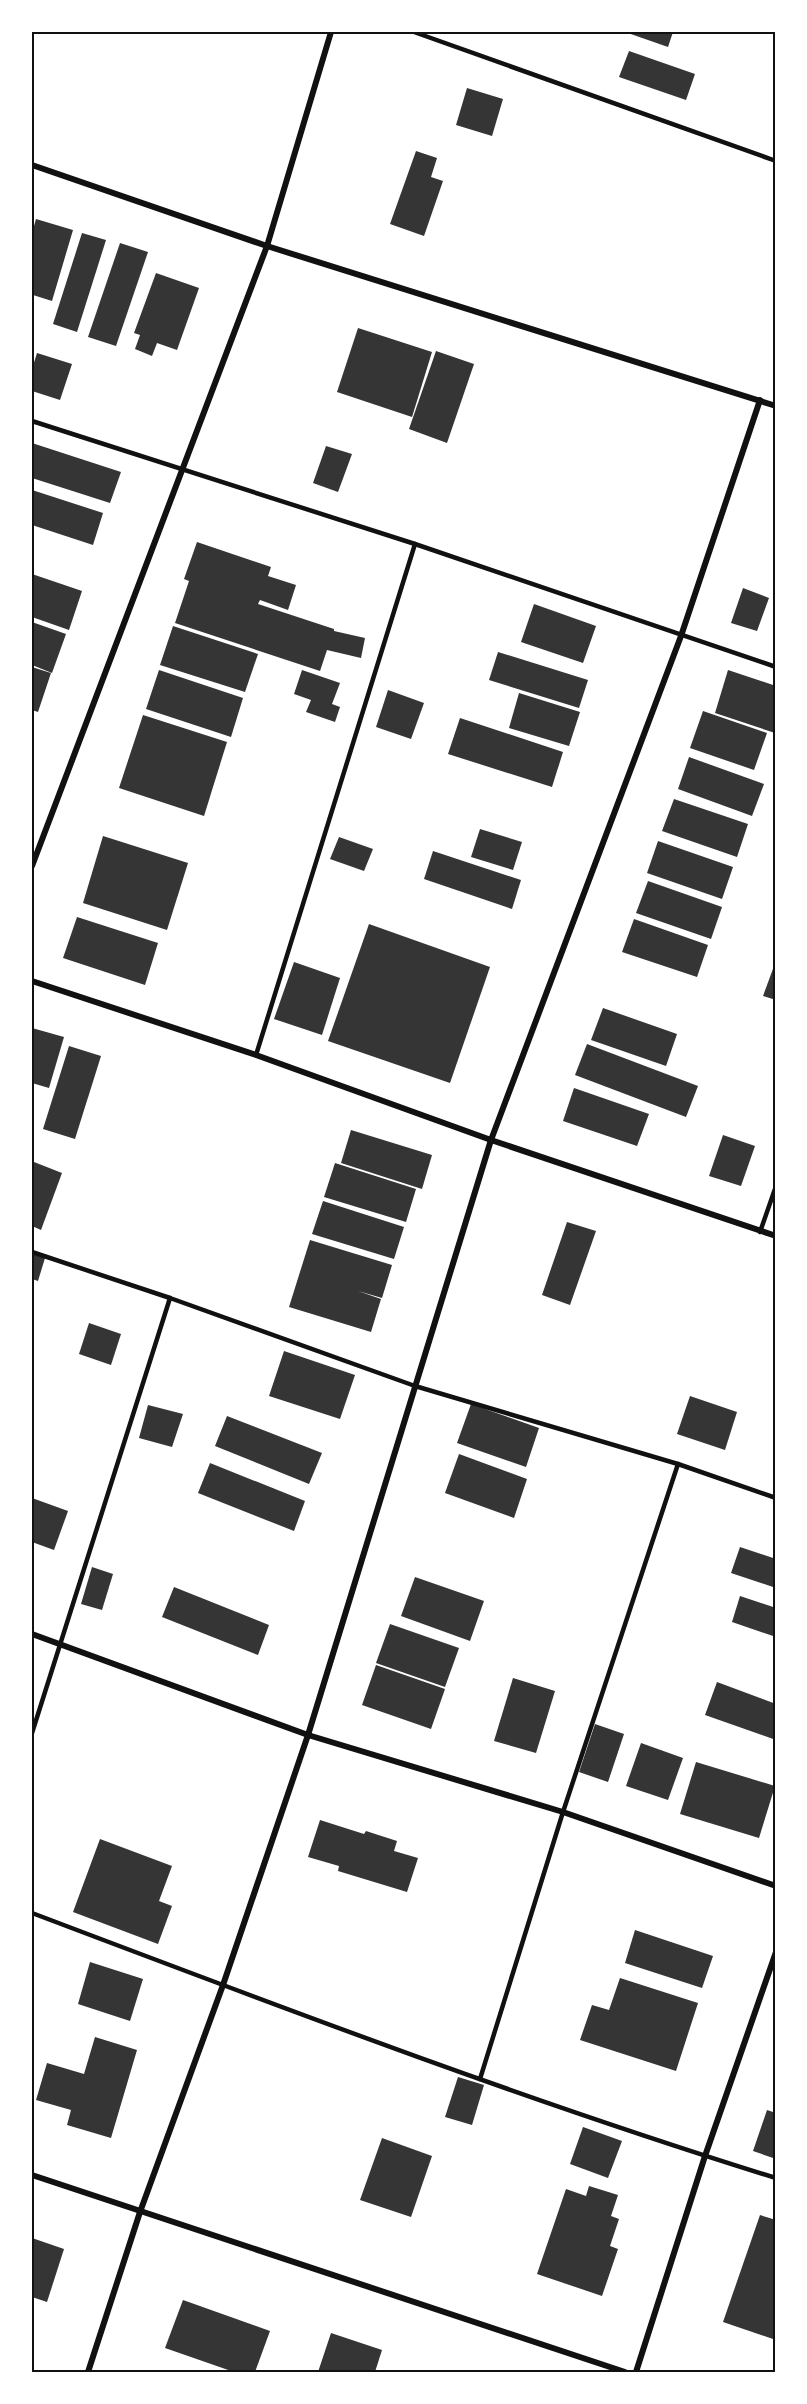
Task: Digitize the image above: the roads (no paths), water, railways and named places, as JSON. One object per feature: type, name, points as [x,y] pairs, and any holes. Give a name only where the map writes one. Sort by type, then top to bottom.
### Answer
[{"type":"street","points":[[32,866],[181,467],[267,246],[331,32]]},
{"type":"street","points":[[32,165],[267,246],[776,406]]},
{"type":"street","points":[[87,2373],[140,2212],[223,1985],[308,1736],[491,1140],[681,636],[760,400]]},
{"type":"street","points":[[32,981],[256,1055],[491,1140],[776,1236]]},
{"type":"street","points":[[32,1634],[308,1736],[563,1812],[776,1886]]},
{"type":"street","points":[[636,2373],[705,2156],[776,1952]]},
{"type":"street","points":[[32,2175],[625,2373]]},
{"type":"lane","points":[[414,32],[776,161]]},
{"type":"lane","points":[[32,421],[416,544],[776,667]]},
{"type":"lane","points":[[256,1055],[416,544]]},
{"type":"lane","points":[[760,1232],[776,1186]]},
{"type":"lane","points":[[32,1252],[170,1298],[415,1386],[678,1464],[776,1498]]},
{"type":"lane","points":[[32,1734],[170,1298]]},
{"type":"lane","points":[[480,2079],[563,1812],[678,1464]]},
{"type":"lane","points":[[32,1912],[480,2079],[776,2178]]}]
